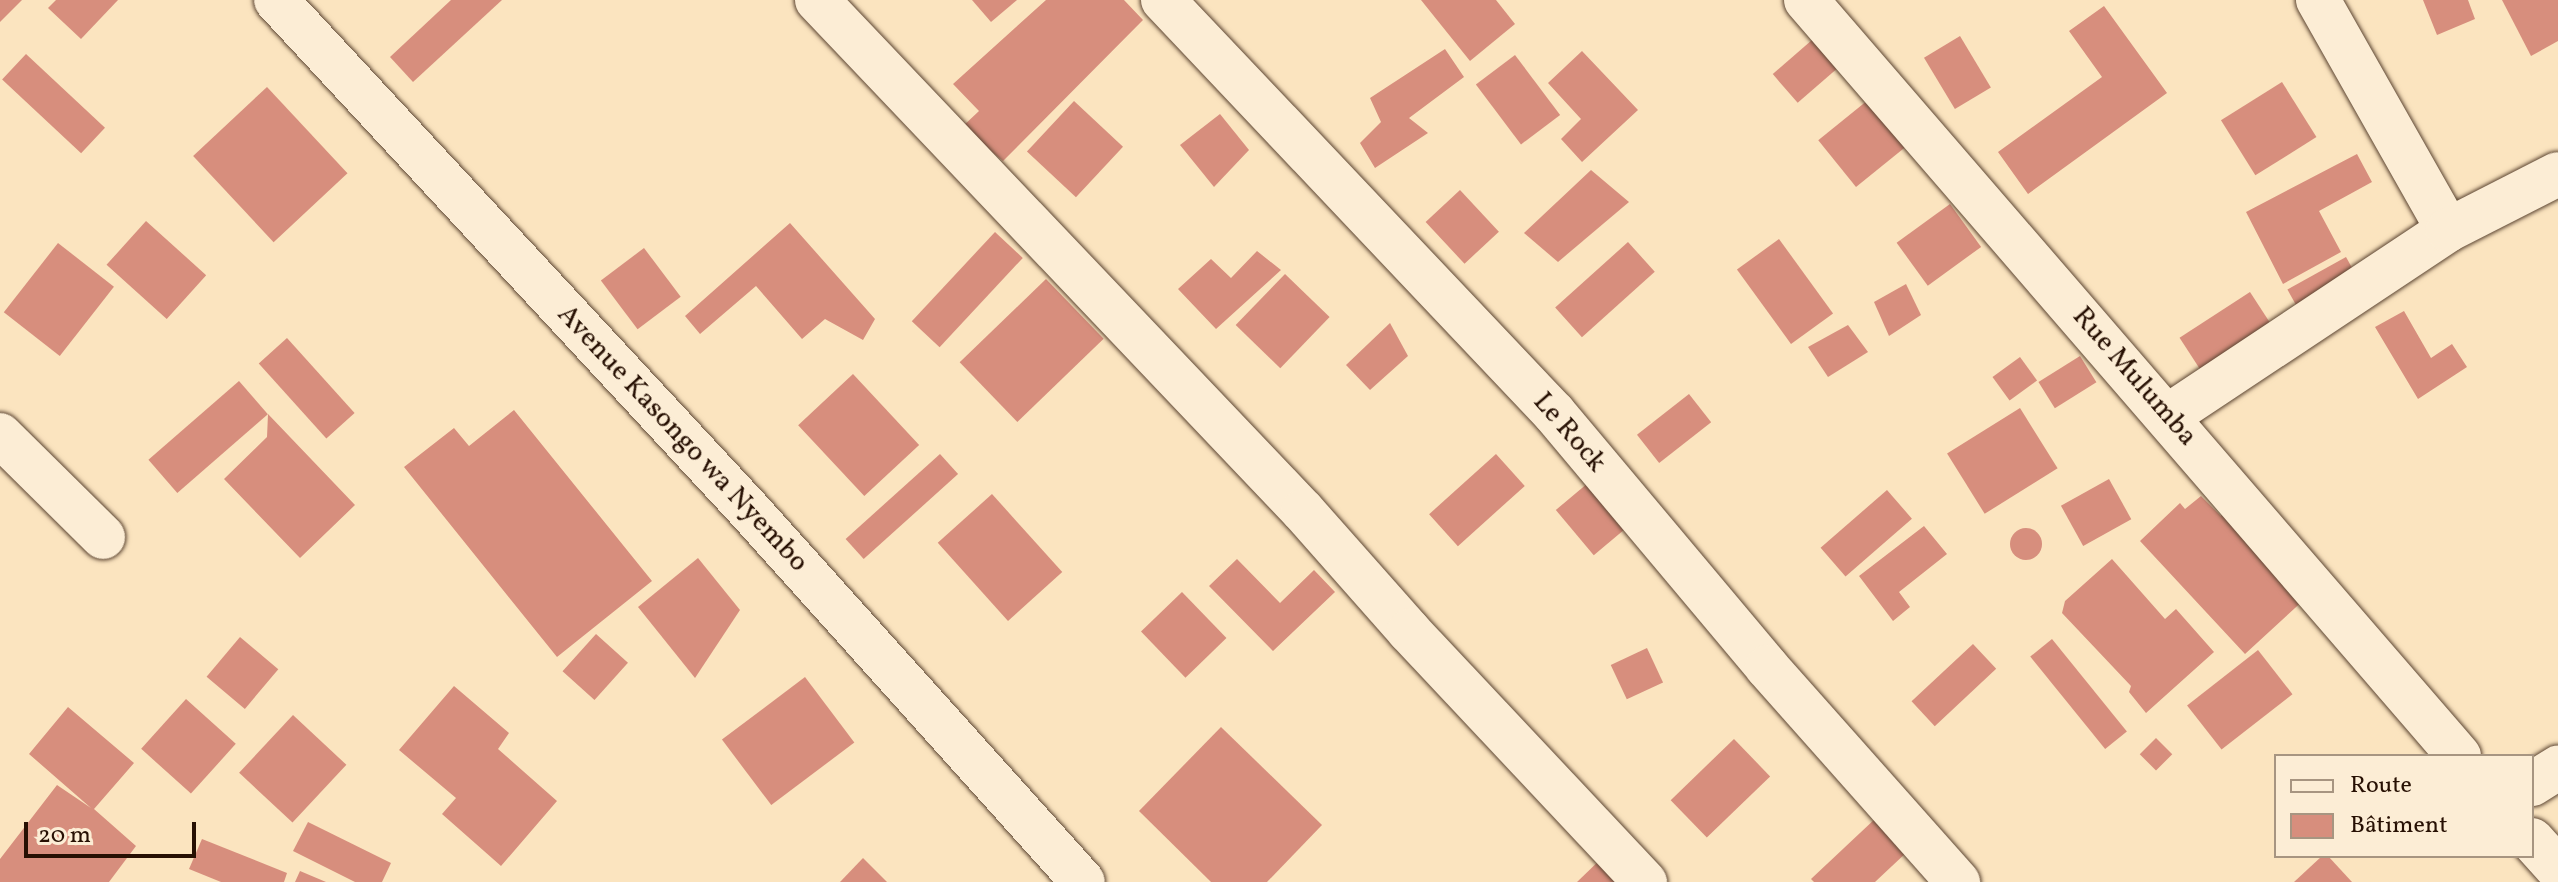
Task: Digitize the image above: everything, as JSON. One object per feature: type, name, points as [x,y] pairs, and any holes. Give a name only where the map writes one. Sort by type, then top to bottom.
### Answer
[{"type":"street","name":"Avenue Kasongo wa Nyembo","points":[[276,0],[738,498],[1083,882]]},
{"type":"street","points":[[817,0],[1303,511],[1409,631],[1645,882]]},
{"type":"street","name":"Le Rock","points":[[1163,0],[1554,413],[1767,667],[1958,882]]},
{"type":"street","name":"Rue Mulumba","points":[[1806,0],[2457,754]]},
{"type":"street","points":[[2318,0],[2448,230]]},
{"type":"street","points":[[2168,416],[2448,230],[2558,174]]},
{"type":"street","points":[[0,435],[103,537]]},
{"type":"street","points":[[2534,783],[2558,768]]},
{"type":"street","points":[[2534,842],[2558,869]]},
{"type":"building","points":[[0,0],[22,0],[0,22]]},
{"type":"building","points":[[56,0],[118,0],[81,39],[48,8]]},
{"type":"building","points":[[451,0],[502,0],[413,82],[390,57]]},
{"type":"building","points":[[972,0],[1017,0],[991,22]]},
{"type":"building","points":[[1046,0],[1124,0],[1143,20],[1003,161],[962,127],[979,111],[953,84]]},
{"type":"building","points":[[1421,0],[1496,0],[1515,24],[1470,61]]},
{"type":"building","points":[[2423,0],[2468,0],[2475,19],[2437,35]]},
{"type":"building","points":[[2502,0],[2558,0],[2558,41],[2531,56]]},
{"type":"building","points":[[2104,6],[2167,93],[2028,194],[1998,152],[2102,77],[2069,31]]},
{"type":"building","points":[[1960,36],[1991,87],[1955,109],[1924,58]]},
{"type":"building","points":[[1812,40],[1837,69],[1798,103],[1773,74]]},
{"type":"building","points":[[1445,49],[1464,77],[1409,118],[1428,133],[1375,168],[1360,143],[1381,122],[1370,98]]},
{"type":"building","points":[[1582,51],[1638,110],[1582,162],[1561,139],[1581,119],[1548,83]]},
{"type":"building","points":[[26,54],[105,128],[81,153],[2,80]]},
{"type":"building","points":[[1515,55],[1560,115],[1521,144],[1476,84]]},
{"type":"building","points":[[2282,82],[2316,137],[2255,175],[2221,120]]},
{"type":"building","points":[[267,87],[347,173],[274,242],[193,156]]},
{"type":"building","points":[[1868,100],[1906,147],[1856,187],[1818,140]]},
{"type":"building","points":[[1074,101],[1123,147],[1076,197],[1027,151]]},
{"type":"building","points":[[1220,114],[1249,150],[1214,187],[1180,145]]},
{"type":"building","points":[[2357,154],[2372,182],[2319,211],[2341,252],[2283,284],[2246,212]]},
{"type":"building","points":[[1591,170],[1629,202],[1558,262],[1524,233]]},
{"type":"building","points":[[1460,190],[1499,232],[1465,264],[1426,222]]},
{"type":"building","points":[[1950,204],[1981,247],[1928,286],[1897,243]]},
{"type":"building","points":[[146,221],[206,275],[167,319],[107,265]]},
{"type":"building","points":[[790,223],[875,319],[863,340],[825,319],[802,339],[756,286],[700,334],[685,316]]},
{"type":"building","points":[[995,232],[1023,258],[940,347],[912,321]]},
{"type":"building","points":[[1779,239],[1833,313],[1791,344],[1737,270]]},
{"type":"building","points":[[1628,242],[1655,272],[1582,337],[1555,308]]},
{"type":"building","points":[[58,243],[114,287],[60,356],[4,312]]},
{"type":"building","points":[[644,248],[681,297],[638,329],[601,280]]},
{"type":"building","points":[[1257,251],[1281,270],[1216,329],[1178,289],[1211,259],[1231,278]]},
{"type":"building","points":[[2346,257],[2358,279],[2300,311],[2287,289]]},
{"type":"building","points":[[1285,274],[1330,317],[1280,368],[1236,325]]},
{"type":"building","points":[[1046,279],[1104,339],[1017,422],[960,362]]},
{"type":"building","points":[[1906,284],[1921,315],[1889,336],[1874,302]]},
{"type":"building","points":[[2250,292],[2275,331],[2205,376],[2180,338]]},
{"type":"building","points":[[2404,311],[2431,358],[2452,344],[2467,367],[2418,399],[2375,327]]},
{"type":"building","points":[[1390,323],[1408,356],[1370,390],[1346,365]]},
{"type":"building","points":[[1848,325],[1868,352],[1828,377],[1808,347]]},
{"type":"building","points":[[287,338],[355,413],[326,438],[259,363]]},
{"type":"building","points":[[2080,356],[2096,382],[2055,408],[2038,382]]},
{"type":"building","points":[[2020,357],[2037,380],[2010,400],[1992,377]]},
{"type":"building","points":[[853,374],[919,445],[864,496],[798,425]]},
{"type":"building","points":[[239,381],[268,414],[177,493],[148,460]]},
{"type":"building","points":[[1689,394],[1711,422],[1659,463],[1637,435]]},
{"type":"building","points":[[2020,408],[2058,468],[1985,514],[1947,454]]},
{"type":"building","points":[[514,410],[652,581],[557,657],[404,467],[454,428],[469,446]]},
{"type":"building","points":[[268,414],[355,505],[300,558],[224,479],[267,437]]},
{"type":"building","points":[[940,454],[958,474],[864,559],[846,539]]},
{"type":"building","points":[[1496,454],[1525,486],[1458,546],[1429,514]]},
{"type":"building","points":[[2109,479],[2131,519],[2083,546],[2061,506]]},
{"type":"building","points":[[1588,483],[1626,528],[1594,555],[1556,510]]},
{"type":"building","points":[[1887,490],[1912,519],[1846,576],[1821,548]]},
{"type":"building","points":[[992,494],[1062,572],[1008,621],[938,543]]},
{"type":"building","points":[[2201,496],[2221,516],[2225,509],[2307,597],[2245,654],[2140,541],[2180,503],[2185,509]]},
{"type":"building","points":[[1924,526],[1947,554],[1899,592],[1910,607],[1893,621],[1859,576]]},
{"type":"building","points":[[2026,528],[2037,533],[2042,544],[2037,555],[2026,560],[2015,555],[2010,544],[2015,533]]},
{"type":"building","points":[[698,558],[740,610],[695,678],[638,607]]},
{"type":"building","points":[[1237,559],[1280,603],[1314,570],[1335,592],[1273,651],[1209,586]]},
{"type":"building","points":[[2112,559],[2165,619],[2176,609],[2214,652],[2146,713],[2129,692],[2131,686],[2062,613],[2065,601]]},
{"type":"building","points":[[1182,592],[1226,638],[1185,678],[1141,632]]},
{"type":"building","points":[[596,634],[628,663],[594,700],[563,671]]},
{"type":"building","points":[[240,637],[278,669],[245,709],[207,677]]},
{"type":"building","points":[[2052,639],[2127,731],[2105,749],[2030,657]]},
{"type":"building","points":[[1973,644],[1996,669],[1935,726],[1912,701]]},
{"type":"building","points":[[1647,648],[1663,682],[1627,699],[1611,665]]},
{"type":"building","points":[[2258,650],[2292,694],[2222,750],[2187,705]]},
{"type":"building","points":[[805,677],[854,742],[771,805],[722,740]]},
{"type":"building","points":[[454,686],[509,733],[498,749],[557,801],[501,866],[442,814],[456,798],[399,750]]},
{"type":"building","points":[[186,699],[236,744],[191,794],[141,749]]},
{"type":"building","points":[[68,707],[134,763],[94,809],[136,846],[109,882],[0,882],[0,859],[57,785],[91,808],[29,754]]},
{"type":"building","points":[[293,715],[346,765],[293,823],[239,773]]},
{"type":"building","points":[[1221,727],[1322,825],[1267,882],[1211,882],[1139,811]]},
{"type":"building","points":[[2156,738],[2172,754],[2156,771],[2140,754]]},
{"type":"building","points":[[1734,739],[1770,776],[1707,838],[1671,800]]},
{"type":"building","points":[[1877,817],[1908,851],[1875,882],[1814,882],[1811,879]]},
{"type":"building","points":[[308,822],[391,863],[382,882],[355,882],[293,851]]},
{"type":"building","points":[[202,839],[287,873],[284,882],[221,882],[189,869]]},
{"type":"building","points":[[1605,855],[1630,882],[1577,882]]},
{"type":"building","points":[[863,858],[887,882],[840,882]]},
{"type":"building","points":[[2320,858],[2330,858],[2352,882],[2294,882]]},
{"type":"building","points":[[300,871],[326,882],[295,882]]}]
